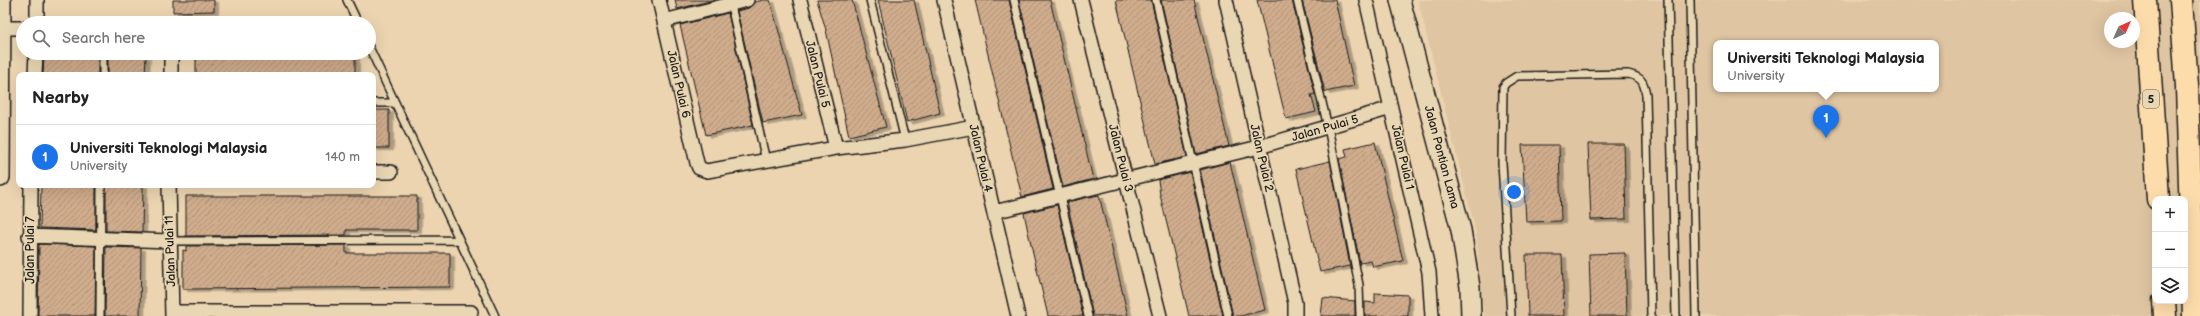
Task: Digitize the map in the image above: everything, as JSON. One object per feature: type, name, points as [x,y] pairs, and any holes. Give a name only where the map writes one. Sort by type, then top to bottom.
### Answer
[{"type":"highway","name":"5","points":[[2145,0],[2158,196]]},
{"type":"highway","points":[[2181,0],[2187,86],[2194,316]]},
{"type":"highway","points":[[2187,86],[2200,111]]},
{"type":"highway","points":[[2164,304],[2165,316]]},
{"type":"street","points":[[0,177],[1,0]]},
{"type":"street","points":[[37,16],[38,0]]},
{"type":"street","name":"Jalan Pulai 6","points":[[659,0],[699,168],[707,171],[717,171],[766,161]]},
{"type":"street","points":[[664,21],[730,2],[747,0]]},
{"type":"street","name":"Jalan Pulai 5","points":[[800,0],[836,148]]},
{"type":"street","name":"Jalan Pulai 4","points":[[944,0],[1018,316]]},
{"type":"street","name":"Jalan Pulai 3","points":[[1080,0],[1127,180],[1160,316]]},
{"type":"street","name":"Jalan Pulai 2","points":[[1226,0],[1295,303],[1295,316]]},
{"type":"street","name":"Jalan Pulai 1","points":[[1366,0],[1429,272],[1432,316]]},
{"type":"street","name":"Jalan Pontian Lama","points":[[1400,0],[1461,230],[1470,288],[1471,316]]},
{"type":"street","points":[[1,28],[16,28]]},
{"type":"street","points":[[35,72],[36,60]]},
{"type":"street","points":[[171,60],[171,72]]},
{"type":"street","name":"Jalan Pulai 5","points":[[994,212],[1260,147],[1391,108]]},
{"type":"street","points":[[766,161],[836,148],[906,140],[974,126]]},
{"type":"street","points":[[376,172],[391,172]]},
{"type":"street","name":"Jalan Pulai 7","points":[[30,316],[29,236],[31,188]]},
{"type":"street","name":"Jalan Pulai 11","points":[[169,188],[172,314]]},
{"type":"street","points":[[29,236],[170,241]]},
{"type":"street","points":[[172,314],[471,312]]},
{"type":"lane","points":[[347,0],[355,16]]},
{"type":"lane","points":[[870,0],[906,140]]},
{"type":"lane","points":[[1014,0],[1088,316]]},
{"type":"lane","points":[[1156,0],[1228,316]]},
{"type":"lane","points":[[1297,0],[1328,127],[1359,285],[1360,316]]},
{"type":"lane","points":[[1668,0],[1676,316]]},
{"type":"lane","points":[[1690,0],[1696,316]]},
{"type":"lane","points":[[730,2],[766,161]]},
{"type":"lane","points":[[103,60],[103,72]]},
{"type":"lane","points":[[375,60],[495,316]]},
{"type":"lane","points":[[1511,316],[1502,163],[1503,87],[1506,82],[1517,76],[1620,74],[1638,76],[1645,83],[1651,316]]},
{"type":"lane","points":[[376,103],[395,103]]},
{"type":"lane","points":[[100,316],[101,188]]},
{"type":"lane","points":[[170,241],[459,240]]},
{"type":"shaded area","points":[[1418,0],[2200,0],[2200,316],[1484,316],[1476,233]]},
{"type":"building","points":[[173,0],[214,0],[214,11],[173,12]]},
{"type":"building","points":[[675,0],[714,0],[677,9]]},
{"type":"building","points":[[770,0],[802,115],[763,123],[737,11],[749,8],[755,2]]},
{"type":"building","points":[[817,0],[852,0],[886,127],[849,136],[826,30]]},
{"type":"building","points":[[878,0],[914,0],[940,113],[907,122]]},
{"type":"building","points":[[975,0],[1009,0],[1053,189],[1022,197]]},
{"type":"building","points":[[1019,0],[1050,0],[1093,179],[1063,187]]},
{"type":"building","points":[[1116,0],[1151,0],[1187,157],[1155,164]]},
{"type":"building","points":[[1161,0],[1194,0],[1229,146],[1196,154]]},
{"type":"building","points":[[1257,0],[1292,0],[1315,94],[1311,95],[1316,112],[1286,119]]},
{"type":"building","points":[[1302,0],[1335,0],[1354,86],[1325,92]]},
{"type":"building","points":[[728,13],[753,125],[706,135],[680,25]]},
{"type":"building","points":[[44,60],[98,60],[98,72],[43,72]]},
{"type":"building","points":[[108,60],[146,60],[145,72],[108,72]]},
{"type":"building","points":[[196,60],[355,60],[355,72],[196,72]]},
{"type":"building","points":[[376,110],[389,110],[389,148],[376,148]]},
{"type":"building","points":[[1375,142],[1403,261],[1373,267],[1371,261],[1360,263],[1339,159],[1347,157],[1345,149]]},
{"type":"building","points":[[1588,144],[1624,144],[1626,219],[1591,220]]},
{"type":"building","points":[[1522,145],[1559,145],[1561,221],[1526,222]]},
{"type":"building","points":[[1330,161],[1350,266],[1320,272],[1296,169]]},
{"type":"building","points":[[1230,162],[1265,310],[1240,316],[1233,316],[1200,170]]},
{"type":"building","points":[[1190,172],[1223,316],[1189,316],[1160,195],[1158,180]]},
{"type":"building","points":[[41,188],[96,188],[96,230],[40,228]]},
{"type":"building","points":[[106,188],[143,188],[142,232],[106,231]]},
{"type":"building","points":[[1099,195],[1128,316],[1093,316],[1067,202]]},
{"type":"building","points":[[186,196],[417,196],[417,230],[346,230],[346,235],[186,236]]},
{"type":"building","points":[[1057,205],[1083,316],[1048,316],[1029,236],[1024,213]]},
{"type":"building","points":[[39,244],[96,246],[95,316],[38,316]]},
{"type":"building","points":[[346,245],[346,253],[450,253],[450,287],[183,289],[183,250],[186,251],[186,246]]},
{"type":"building","points":[[106,247],[141,248],[140,316],[105,316]]},
{"type":"building","points":[[1625,253],[1627,316],[1591,316],[1589,254]]},
{"type":"building","points":[[1526,255],[1562,255],[1564,316],[1528,316]]},
{"type":"building","points":[[1375,293],[1408,295],[1408,316],[1365,316],[1365,302],[1375,303]]},
{"type":"building","points":[[1323,298],[1355,301],[1355,316],[1321,316]]},
{"type":"place","name":"Universiti Teknologi Malaysia","points":[[1826,138]]}]
